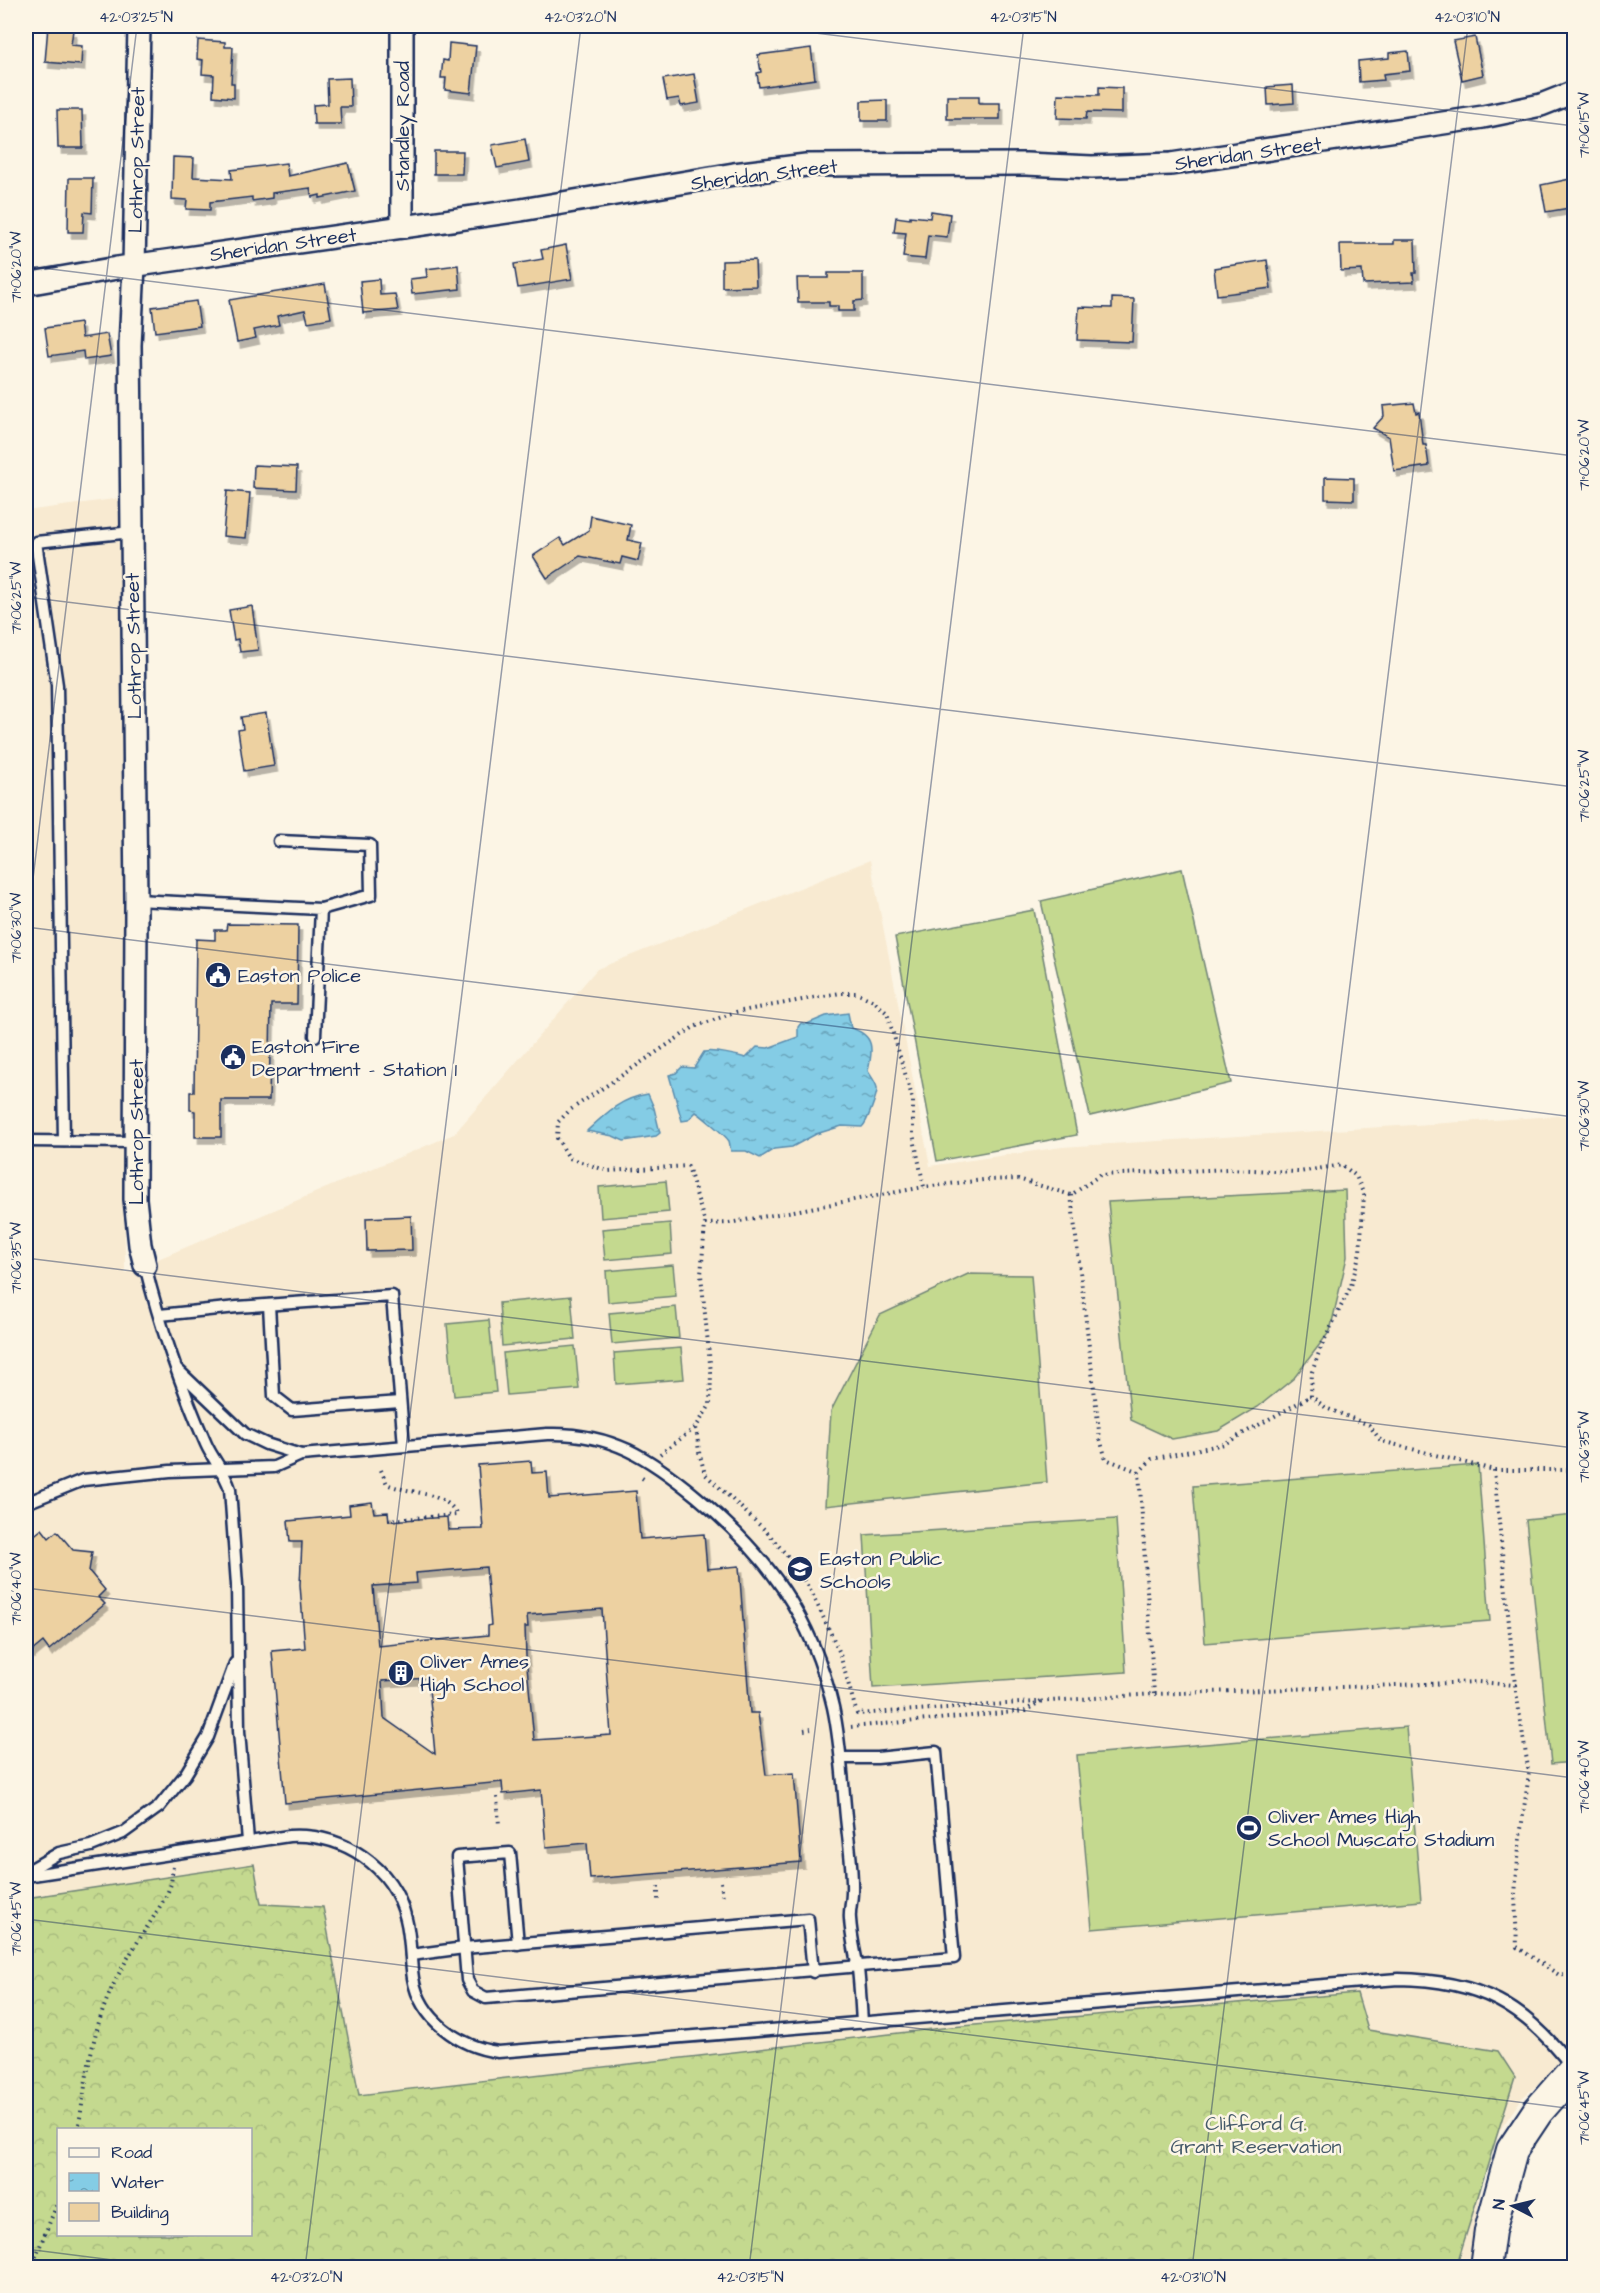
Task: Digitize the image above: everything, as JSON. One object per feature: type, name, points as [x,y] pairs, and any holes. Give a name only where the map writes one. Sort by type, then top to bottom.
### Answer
[{"type":"street","name":"Lothrop Street","points":[[139,26],[130,345],[136,900],[135,1211],[145,1266]]},
{"type":"street","name":"Standley Road","points":[[402,26],[402,227]]},
{"type":"street","name":"Sheridan Street","points":[[26,284],[633,193],[734,174],[806,165],[1026,164],[1092,167],[1171,164],[1483,117],[1541,105],[1575,92]]},
{"type":"street","points":[[1485,2268],[1490,2231],[1512,2150],[1538,2111],[1575,2070]]},
{"type":"lane","points":[[64,1141],[57,685],[31,542],[132,531]]},
{"type":"lane","points":[[136,900],[321,909],[371,895],[370,845],[279,841]]},
{"type":"lane","points":[[315,1036],[321,909]]},
{"type":"lane","points":[[26,1141],[135,1142]]},
{"type":"lane","points":[[145,1266],[178,1370],[206,1444],[227,1480],[232,1501],[237,1585],[239,1731],[248,1841]]},
{"type":"lane","points":[[159,1315],[392,1296],[404,1446]]},
{"type":"lane","points":[[269,1305],[274,1396],[292,1410],[400,1402]]},
{"type":"lane","points":[[178,1370],[245,1434],[266,1444],[301,1455]]},
{"type":"lane","points":[[26,1503],[83,1480],[170,1471],[274,1467],[301,1455],[547,1434],[579,1434],[612,1443],[650,1462],[693,1493],[733,1527],[769,1567],[802,1621],[820,1665],[833,1708],[841,1758],[852,1891],[850,1921],[862,2023]]},
{"type":"lane","points":[[26,1874],[59,1853],[92,1846],[123,1833],[159,1807],[182,1781],[208,1737],[238,1654]]},
{"type":"lane","points":[[518,1944],[510,1853],[458,1857],[468,1984],[476,1994],[486,1998],[813,1972],[954,1958],[936,1752],[877,1758],[841,1758]]},
{"type":"lane","points":[[26,1874],[173,1855],[289,1836],[312,1836],[335,1841],[363,1855],[375,1865],[394,1890],[406,1919],[416,1989],[438,2024],[460,2040],[491,2051],[512,2052],[1386,1979],[1409,1979],[1465,1988],[1505,2003],[1530,2020],[1547,2036],[1575,2070]]},
{"type":"lane","points":[[411,1955],[464,1948],[808,1919],[813,1972]]},
{"type":"path","points":[[650,1462],[696,1427],[710,1405],[711,1373],[701,1275],[705,1224],[688,1166],[608,1172],[569,1158],[557,1138],[558,1122],[570,1110],[694,1027],[736,1012],[840,993],[856,993],[874,1001],[887,1012],[913,1100],[913,1134],[924,1187]]},
{"type":"path","points":[[1071,1195],[1100,1175],[1228,1169],[1299,1172],[1342,1165],[1356,1176],[1364,1195],[1360,1252],[1351,1286],[1339,1316],[1321,1347],[1312,1372],[1311,1396]]},
{"type":"path","points":[[705,1224],[729,1223],[924,1187],[1018,1179],[1071,1195]]},
{"type":"path","points":[[1071,1195],[1100,1439],[1106,1459],[1139,1472]]},
{"type":"path","points":[[1311,1396],[1326,1408],[1368,1425],[1381,1441],[1494,1470],[1575,1470]]},
{"type":"path","points":[[1154,1694],[1139,1472],[1152,1459],[1224,1444],[1311,1396]]},
{"type":"path","points":[[696,1427],[705,1474],[766,1531],[790,1559],[811,1591],[839,1651],[857,1714],[1154,1694],[1478,1682],[1515,1685]]},
{"type":"path","points":[[381,1470],[387,1484],[446,1501],[457,1515],[388,1520]]},
{"type":"path","points":[[1494,1470],[1515,1685],[1529,1774],[1515,1894],[1517,1947],[1559,1975],[1575,1972]]},
{"type":"path","points":[[853,1726],[1025,1711],[1042,1701]]},
{"type":"path","points":[[804,1730],[811,1730]]},
{"type":"path","points":[[497,1797],[499,1825]]},
{"type":"path","points":[[78,2128],[91,2051],[110,1993],[126,1959],[167,1894],[173,1873],[173,1855]]},
{"type":"path","points":[[721,1882],[723,1898]]},
{"type":"path","points":[[658,1886],[658,1903]]},
{"type":"path","points":[[31,2268],[57,2204]]},
{"type":"shaded area","name":"Easton Public Schools","points":[[121,498],[125,1273],[454,1134],[597,969],[870,860],[930,1166],[1062,1147],[1574,1115],[1574,2053],[1522,2098],[1500,2130],[1483,2178],[1468,2267],[1434,2267],[951,2027],[294,2102],[254,1864],[26,1898],[26,511]]},
{"type":"green space","points":[[1182,869],[1231,1083],[1090,1116],[1041,901]]},
{"type":"green space","points":[[1034,910],[1077,1135],[937,1161],[895,937]]},
{"type":"green space","points":[[666,1181],[669,1212],[601,1218],[599,1187]]},
{"type":"green space","points":[[1345,1190],[1347,1257],[1330,1331],[1294,1378],[1258,1407],[1218,1431],[1172,1439],[1131,1420],[1108,1202]]},
{"type":"green space","points":[[670,1223],[672,1254],[605,1260],[602,1229]]},
{"type":"green space","points":[[673,1265],[676,1296],[608,1302],[606,1271]]},
{"type":"green space","points":[[968,1274],[1031,1275],[1047,1482],[825,1506],[831,1411],[880,1315]]},
{"type":"green space","points":[[571,1296],[575,1339],[502,1346],[499,1303]]},
{"type":"green space","points":[[676,1307],[679,1338],[612,1344],[609,1313]]},
{"type":"green space","points":[[489,1320],[496,1392],[454,1396],[447,1324]]},
{"type":"green space","points":[[575,1346],[579,1389],[507,1395],[503,1353]]},
{"type":"green space","points":[[681,1348],[684,1379],[616,1384],[614,1353]]},
{"type":"green space","points":[[1478,1465],[1490,1621],[1205,1643],[1193,1486]]},
{"type":"green space","points":[[1574,1515],[1574,1762],[1551,1764],[1526,1520]]},
{"type":"green space","points":[[1116,1519],[1126,1672],[873,1688],[864,1535]]},
{"type":"green space","name":"Oliver Ames High School Muscato Stadium","points":[[1406,1727],[1421,1901],[1092,1929],[1077,1755]]},
{"type":"green space","name":"Clifford G. Grant Reservation","points":[[254,1864],[261,1904],[323,1907],[359,2095],[951,2027],[1357,1993],[1368,2030],[1498,2051],[1515,2077],[1456,2267],[26,2267],[26,1898]]},
{"type":"water","points":[[848,1013],[851,1028],[864,1035],[870,1044],[871,1056],[868,1071],[877,1088],[872,1108],[862,1127],[842,1126],[816,1134],[792,1147],[774,1149],[760,1158],[746,1151],[731,1151],[727,1138],[696,1112],[688,1120],[682,1121],[669,1075],[676,1073],[682,1067],[694,1068],[704,1052],[719,1052],[746,1058],[757,1047],[768,1048],[798,1037],[798,1027],[801,1023],[807,1024],[826,1016]]},
{"type":"water","points":[[648,1094],[660,1133],[656,1136],[624,1141],[613,1136],[587,1131],[622,1103]]},
{"type":"building","points":[[48,26],[63,26],[63,29],[73,30],[71,45],[82,46],[81,65],[45,62]]},
{"type":"building","points":[[1475,37],[1483,75],[1462,80],[1453,41]]},
{"type":"building","points":[[198,40],[225,42],[225,47],[233,47],[231,83],[234,83],[234,98],[213,96],[214,75],[202,74],[203,60],[197,59]]},
{"type":"building","points":[[449,43],[476,46],[471,93],[445,90],[446,78],[441,78],[443,60],[448,61]]},
{"type":"building","points":[[811,48],[815,79],[759,87],[757,73],[761,72],[758,55]]},
{"type":"building","points":[[1408,51],[1410,71],[1383,74],[1384,80],[1359,82],[1358,61],[1389,58],[1389,53]]},
{"type":"building","points":[[694,74],[699,103],[681,106],[679,98],[667,100],[663,79]]},
{"type":"building","points":[[350,78],[351,107],[340,107],[341,124],[314,124],[313,105],[328,104],[327,79]]},
{"type":"building","points":[[1293,85],[1294,103],[1268,105],[1267,87]]},
{"type":"building","points":[[1099,87],[1122,88],[1122,113],[1087,112],[1086,119],[1057,118],[1058,94],[1099,95]]},
{"type":"building","points":[[947,96],[979,96],[979,103],[1000,103],[1000,119],[947,119]]},
{"type":"building","points":[[887,100],[887,121],[861,121],[861,101]]},
{"type":"building","points":[[57,110],[82,110],[83,148],[58,148]]},
{"type":"building","points":[[525,139],[529,162],[497,168],[492,145]]},
{"type":"building","points":[[434,151],[463,151],[462,174],[434,174]]},
{"type":"building","points":[[173,157],[194,158],[193,177],[232,179],[231,170],[286,163],[288,176],[348,163],[355,191],[320,198],[320,195],[312,197],[310,188],[272,193],[272,198],[252,201],[252,197],[210,202],[210,210],[186,209],[187,200],[172,199]]},
{"type":"building","points":[[69,178],[93,178],[92,213],[84,212],[83,232],[68,232]]},
{"type":"building","points":[[1575,178],[1575,207],[1546,212],[1541,185]]},
{"type":"building","points":[[931,211],[950,214],[947,237],[928,235],[925,259],[903,257],[906,233],[894,232],[896,217],[930,218]]},
{"type":"building","points":[[1394,240],[1415,240],[1414,282],[1363,284],[1362,270],[1341,271],[1340,244],[1394,244]]},
{"type":"building","points":[[566,245],[572,279],[518,288],[514,264],[543,259],[541,250]]},
{"type":"building","points":[[755,260],[756,286],[722,287],[722,261]]},
{"type":"building","points":[[1267,260],[1271,288],[1217,295],[1214,268]]},
{"type":"building","points":[[458,265],[460,289],[412,294],[410,279],[427,277],[426,269]]},
{"type":"building","points":[[828,273],[863,273],[863,300],[854,301],[854,311],[838,311],[838,306],[829,306],[829,302],[798,302],[797,278],[828,278]]},
{"type":"building","points":[[379,279],[380,295],[395,294],[398,310],[363,313],[360,281]]},
{"type":"building","points":[[325,284],[331,318],[308,322],[305,310],[277,316],[279,325],[254,330],[256,338],[237,342],[229,300]]},
{"type":"building","points":[[1112,298],[1134,299],[1132,342],[1077,340],[1079,307],[1112,308]]},
{"type":"building","points":[[196,301],[200,326],[155,332],[152,307]]},
{"type":"building","points":[[80,323],[82,338],[107,334],[111,356],[84,360],[83,351],[49,356],[45,328]]},
{"type":"building","points":[[1414,403],[1416,413],[1419,412],[1423,445],[1426,445],[1429,466],[1394,471],[1389,437],[1373,428],[1384,416],[1383,406]]},
{"type":"building","points":[[254,465],[297,467],[296,490],[253,488]]},
{"type":"building","points":[[1325,477],[1354,478],[1354,500],[1325,499]]},
{"type":"building","points":[[227,491],[250,493],[246,538],[223,536]]},
{"type":"building","points":[[591,516],[631,525],[628,540],[642,543],[638,561],[622,557],[620,564],[580,556],[547,578],[533,556],[560,538],[565,545],[589,530]]},
{"type":"building","points":[[252,606],[258,650],[240,652],[238,639],[234,640],[229,610]]},
{"type":"building","points":[[266,713],[274,766],[244,771],[238,730],[243,729],[241,717]]},
{"type":"building","points":[[227,924],[298,925],[297,1004],[271,1004],[269,1100],[221,1100],[221,1137],[195,1137],[195,1111],[190,1110],[190,1092],[194,1092],[196,939],[215,940],[215,930],[226,930]]},
{"type":"building","points":[[411,1216],[412,1250],[367,1251],[366,1218]]},
{"type":"building","name":"Oliver Ames High School","points":[[531,1461],[532,1473],[547,1472],[549,1498],[636,1491],[640,1539],[704,1534],[707,1569],[739,1566],[750,1713],[758,1713],[766,1775],[794,1773],[801,1862],[590,1879],[587,1843],[546,1847],[541,1790],[503,1794],[502,1782],[285,1803],[272,1651],[305,1648],[300,1585],[302,1542],[290,1542],[288,1521],[350,1515],[349,1505],[372,1502],[374,1513],[388,1512],[389,1521],[447,1517],[448,1530],[483,1529],[478,1465]],"holes":[[[486,1567],[491,1625],[488,1626],[488,1635],[378,1646],[373,1586],[417,1583],[416,1573]],[[602,1609],[611,1735],[534,1740],[526,1656],[527,1615]],[[428,1678],[435,1754],[384,1718],[382,1681]]]},
{"type":"building","points":[[42,1529],[49,1538],[57,1531],[73,1550],[92,1552],[89,1571],[105,1590],[98,1597],[105,1604],[49,1650],[43,1642],[26,1656],[26,1542]]},
{"type":"place","name":"Easton Police","points":[[218,975]]},
{"type":"place","name":"Easton Fire Department - Station 1","points":[[233,1057]]},
{"type":"place","name":"Easton Public Schools","points":[[800,1569]]},
{"type":"place","name":"Oliver Ames High School","points":[[401,1673]]},
{"type":"place","name":"Oliver Ames High School Muscato Stadium","points":[[1249,1828]]}]
